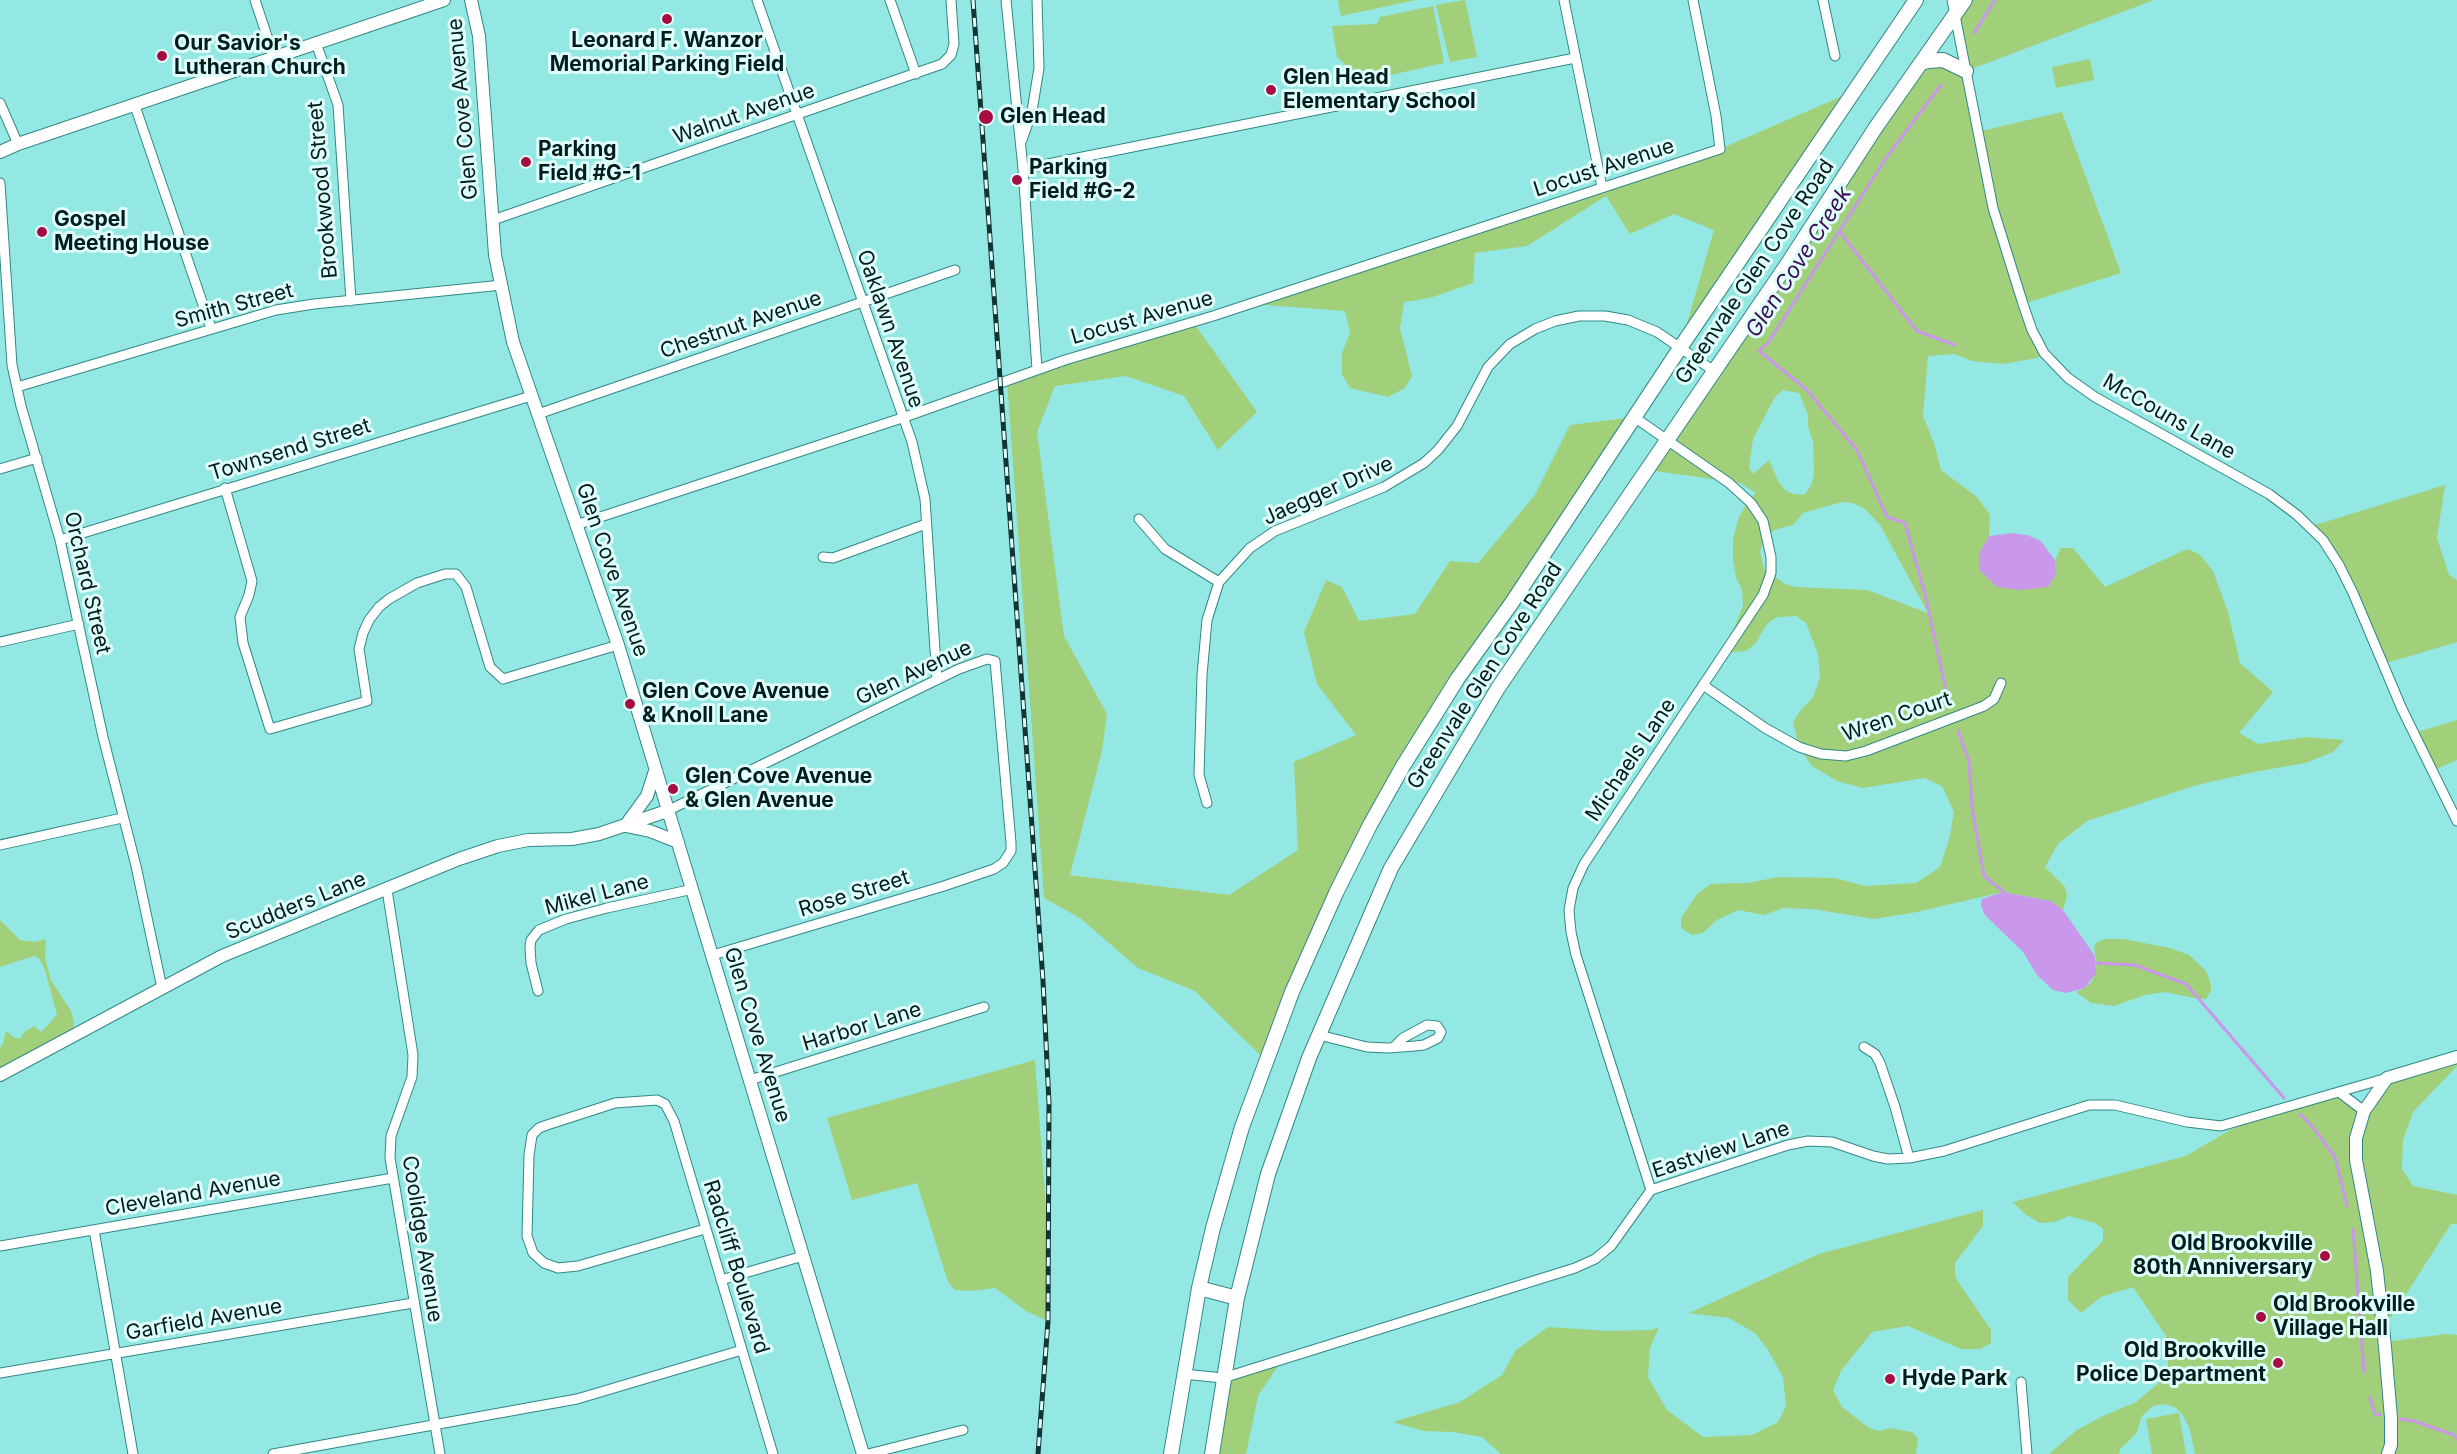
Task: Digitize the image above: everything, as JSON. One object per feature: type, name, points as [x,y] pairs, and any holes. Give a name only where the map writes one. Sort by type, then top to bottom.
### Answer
[{"type":"main road","points":[[0,152],[444,0]]},
{"type":"main road","name":"Glen Cove Avenue","points":[[471,0],[479,36],[495,255],[513,342],[618,645],[863,1454]]},
{"type":"main road","name":"Greenvale Glen Cove Road","points":[[1171,1454],[1199,1288],[1226,1178],[1264,1064],[1292,992],[1351,863],[1403,766],[1458,678],[1511,604],[1680,348],[1916,0]]},
{"type":"main road","name":"Greenvale Glen Cove Road","points":[[1212,1454],[1237,1298],[1268,1174],[1319,1035],[1391,868],[1498,688],[1965,0]]},
{"type":"main road","points":[[1921,63],[1943,60],[1966,71]]},
{"type":"main road","points":[[656,771],[648,796],[625,825],[650,831],[678,842]]},
{"type":"main road","name":"Scudders Lane","points":[[0,1075],[222,956],[459,859],[498,846],[528,840],[572,839],[599,834],[668,811]]},
{"type":"main road","points":[[2388,1454],[2391,1445],[2391,1418],[2385,1347],[2377,1271],[2356,1160],[2356,1138],[2364,1111],[2387,1078],[2457,1057]]},
{"type":"main road","points":[[1199,1288],[1237,1298]]},
{"type":"street","points":[[255,0],[274,57]]},
{"type":"street","name":"Oaklawn Avenue","points":[[757,0],[912,442],[921,478],[926,524],[937,680]]},
{"type":"street","points":[[890,0],[916,74]]},
{"type":"street","name":"Walnut Avenue","points":[[493,220],[942,64],[951,55],[955,33],[951,0]]},
{"type":"street","points":[[1006,0],[1023,169],[1037,369]]},
{"type":"street","points":[[1020,145],[1032,111],[1039,68],[1037,0]]},
{"type":"street","points":[[1564,0],[1602,187]]},
{"type":"street","name":"Locust Avenue","points":[[576,525],[902,418],[1037,369],[1252,304],[1720,149],[1716,116],[1693,0]]},
{"type":"street","points":[[1823,0],[1835,56]]},
{"type":"street","name":"McCouns Lane","points":[[1952,0],[1993,208],[2032,330],[2044,353],[2068,378],[2095,397],[2269,494],[2297,515],[2323,540],[2353,592],[2402,709],[2457,821]]},
{"type":"street","name":"Brookwood Street","points":[[316,43],[338,105],[351,301]]},
{"type":"street","points":[[1023,169],[1575,58]]},
{"type":"street","points":[[0,103],[18,144]]},
{"type":"street","points":[[135,106],[211,328]]},
{"type":"street","name":"Orchard Street","points":[[0,183],[4,311],[12,365],[60,540],[162,988]]},
{"type":"street","name":"Chestnut Avenue","points":[[538,414],[955,270]]},
{"type":"street","name":"Smith Street","points":[[17,387],[276,310],[502,285]]},
{"type":"street","name":"Jaegger Drive","points":[[1207,803],[1199,775],[1202,675],[1207,620],[1219,582],[1250,548],[1275,531],[1384,488],[1424,463],[1457,426],[1488,367],[1510,344],[1535,329],[1555,321],[1579,316],[1605,316],[1643,325],[1714,371]]},
{"type":"street","name":"Townsend Street","points":[[60,540],[531,396]]},
{"type":"street","name":"Michaels Lane","points":[[1634,417],[1729,483],[1751,503],[1763,522],[1771,548],[1771,573],[1763,595],[1584,864],[1573,888],[1569,910],[1576,955],[1651,1190]]},
{"type":"street","points":[[0,469],[37,458]]},
{"type":"street","points":[[225,488],[252,581],[240,617],[243,643],[270,729],[367,701],[359,649],[369,620],[389,599],[417,583],[445,574],[456,574],[466,586],[490,667],[503,679],[618,645]]},
{"type":"street","points":[[1139,519],[1165,549],[1219,582]]},
{"type":"street","points":[[823,557],[833,558],[926,524]]},
{"type":"street","points":[[0,642],[79,624]]},
{"type":"street","name":"Glen Avenue","points":[[668,811],[959,669],[987,659],[995,661],[1011,843],[1011,851],[1004,863]]},
{"type":"street","name":"Wren Court","points":[[1703,685],[1765,728],[1799,747],[1821,754],[1846,756],[1866,752],[1984,706],[1994,699],[2001,683]]},
{"type":"street","points":[[0,845],[122,818]]},
{"type":"street","name":"Rose Street","points":[[713,955],[944,886],[994,869],[1004,863]]},
{"type":"street","name":"Coolidge Avenue","points":[[387,890],[413,1055],[411,1077],[391,1136],[390,1158],[440,1454]]},
{"type":"street","name":"Mikel Lane","points":[[538,991],[530,947],[531,940],[539,930],[566,919],[607,908],[693,890]]},
{"type":"street","name":"Harbor Lane","points":[[750,1080],[984,1007]]},
{"type":"street","points":[[1319,1035],[1367,1047],[1394,1047]]},
{"type":"street","points":[[1864,1047],[1875,1054],[1880,1062],[1909,1158]]},
{"type":"street","name":"Eastview Lane","points":[[1183,1374],[1223,1378],[1575,1268],[1595,1258],[1611,1246],[1651,1190],[1788,1145],[1809,1141],[1832,1142],[1888,1159],[1909,1158],[1944,1150],[2089,1105],[2115,1105],[2187,1122],[2221,1126],[2387,1078]]},
{"type":"street","points":[[2339,1092],[2364,1111]]},
{"type":"street","name":"Radcliff Boulevard","points":[[705,1229],[567,1268],[558,1268],[544,1263],[530,1246],[526,1231],[532,1135],[535,1131],[548,1125],[604,1106],[654,1100],[664,1104],[674,1121],[773,1454]]},
{"type":"street","name":"Cleveland Avenue","points":[[0,1246],[393,1178]]},
{"type":"street","points":[[94,1230],[133,1454]]},
{"type":"street","points":[[721,1280],[803,1256]]},
{"type":"street","name":"Garfield Avenue","points":[[0,1373],[413,1303]]},
{"type":"street","points":[[273,1454],[577,1399],[742,1350]]},
{"type":"street","points":[[2021,1382],[2027,1454]]},
{"type":"street","points":[[868,1454],[963,1430]]},
{"type":"green space","points":[[1338,0],[1416,0],[1341,16]]},
{"type":"green space","points":[[1465,0],[1477,57],[1450,62],[1436,5]]},
{"type":"green space","points":[[1965,0],[2154,0],[1966,71],[1977,132],[2062,112],[2121,273],[2023,304],[2044,353],[2037,358],[2003,364],[1972,361],[1954,354],[1928,356],[1923,416],[1935,446],[1941,470],[1977,497],[1990,515],[1989,536],[1979,554],[2056,575],[2055,560],[2061,548],[2073,548],[2105,587],[2187,549],[2199,554],[2213,571],[2228,612],[2240,663],[2273,692],[2239,733],[2258,744],[2307,737],[2344,740],[2333,752],[2305,763],[2197,785],[2087,821],[2058,844],[2045,867],[2065,887],[2067,896],[2063,910],[2051,901],[2003,892],[1912,913],[1874,919],[1813,909],[1783,908],[1764,915],[1738,910],[1717,920],[1703,933],[1692,935],[1681,928],[1681,918],[1698,893],[1711,884],[1747,883],[1779,877],[1835,878],[1865,886],[1916,883],[1940,867],[1949,839],[1954,812],[1942,786],[1924,778],[1863,788],[1837,781],[1812,766],[1799,747],[1793,722],[1813,697],[1820,678],[1818,654],[1806,623],[1796,616],[1777,617],[1767,624],[1755,644],[1746,651],[1724,653],[1743,606],[1742,590],[1736,577],[1733,560],[1733,539],[1739,517],[1748,501],[1756,493],[1740,483],[1648,470],[1921,63],[1965,70],[1954,16]],"holes":[[[1783,390],[1799,393],[1808,415],[1808,426],[1813,442],[1814,472],[1812,484],[1804,495],[1793,494],[1785,490],[1778,481],[1769,460],[1753,474],[1749,467],[1753,439],[1775,397]],[[1842,502],[1853,503],[1865,509],[1880,525],[1928,613],[1867,590],[1796,587],[1785,584],[1764,569],[1760,552],[1764,538],[1777,529],[1793,525],[1803,513]]]},
{"type":"green space","points":[[1433,6],[1444,63],[1355,83],[1344,63],[1337,57],[1332,26],[1377,24],[1380,17]]},
{"type":"green space","points":[[2090,59],[2094,80],[2056,88],[2052,67]]},
{"type":"green space","points":[[1854,91],[1680,348],[1714,230],[1674,214],[1630,234],[1606,196],[1527,246],[1475,253],[1473,283],[1430,298],[1404,302],[1400,328],[1412,376],[1405,388],[1388,397],[1350,388],[1342,374],[1342,353],[1350,333],[1345,311],[1252,304],[1720,149]]},
{"type":"green space","points":[[1193,322],[1257,412],[1218,450],[1184,396],[1126,376],[1055,386],[1037,432],[1064,636],[1107,714],[1102,751],[1070,875],[1229,895],[1298,850],[1294,762],[1356,735],[1317,684],[1304,632],[1326,580],[1342,587],[1359,621],[1415,614],[1450,561],[1478,563],[1535,495],[1570,425],[1634,417],[1370,825],[1265,1060],[1195,991],[1138,968],[1080,918],[1044,898],[1007,380]]},
{"type":"green space","points":[[2445,485],[2437,538],[2449,575],[2457,580],[2457,642],[2383,664],[2353,593],[2309,527]]},
{"type":"green space","points":[[2457,720],[2457,760],[2432,771],[2414,733]]},
{"type":"green space","points":[[0,920],[20,940],[35,942],[46,939],[45,958],[51,980],[71,1011],[74,1022],[73,1029],[0,1068],[0,1048],[6,1031],[15,1038],[21,1038],[24,1032],[34,1026],[41,1032],[57,1015],[45,970],[39,958],[34,956],[0,967]]},
{"type":"green space","points":[[2104,939],[2123,939],[2170,948],[2189,955],[2206,971],[2211,991],[2206,999],[2166,992],[2145,995],[2114,1006],[2091,1003],[2076,992],[2085,988],[2092,981],[2097,964],[2094,948],[2096,943]]},
{"type":"green space","points":[[2457,1058],[2457,1066],[2413,1112],[2403,1140],[2402,1169],[2413,1186],[2457,1195],[2457,1224],[2451,1224],[2383,1330],[2385,1342],[2446,1334],[2457,1335],[2457,1454],[2195,1454],[2190,1430],[2183,1415],[2176,1408],[2166,1404],[2153,1406],[2142,1416],[2136,1434],[2120,1449],[2119,1454],[2049,1454],[2077,1430],[2136,1402],[2161,1381],[2168,1366],[2166,1336],[2133,1287],[2101,1297],[2081,1313],[2068,1300],[2068,1277],[2103,1241],[2103,1229],[2095,1223],[2069,1216],[2054,1222],[2040,1223],[2025,1214],[2013,1202],[2186,1156],[2247,1120],[2339,1092],[2360,1110],[2388,1080]]},
{"type":"green space","points":[[1035,1060],[1049,1250],[1048,1321],[1026,1311],[995,1288],[955,1290],[948,1282],[917,1183],[852,1200],[827,1118]]},
{"type":"green space","points":[[1983,1210],[1983,1226],[1955,1263],[1955,1277],[1991,1330],[1991,1343],[1980,1349],[1961,1349],[1908,1326],[1872,1332],[1841,1371],[1833,1390],[1842,1407],[1869,1428],[1879,1431],[1890,1428],[1912,1432],[1918,1438],[1916,1454],[1501,1454],[1482,1437],[1452,1432],[1424,1431],[1393,1422],[1460,1402],[1502,1375],[1516,1350],[1548,1327],[1609,1331],[1651,1330],[1659,1327],[1650,1348],[1648,1377],[1667,1410],[1703,1437],[1752,1435],[1778,1422],[1786,1406],[1783,1377],[1768,1350],[1755,1333],[1729,1318],[1689,1313],[1819,1254]]},
{"type":"green space","points":[[1282,1360],[1258,1396],[1246,1454],[1212,1454],[1223,1378]]},
{"type":"green space","points":[[2179,1413],[2186,1454],[2152,1454],[2146,1419]]},
{"type":"shaded area","points":[[2013,533],[2027,535],[2041,541],[2055,560],[2056,575],[2048,587],[2019,590],[1997,587],[1979,570],[1979,554],[1989,536]]},
{"type":"shaded area","points":[[2003,892],[2051,901],[2063,910],[2095,956],[2096,973],[2085,988],[2066,993],[2053,990],[2037,975],[2023,952],[1985,915],[1981,906],[1982,899]]},
{"type":"waterway","name":"Glen Cove Creek","points":[[1974,33],[1995,0]]},
{"type":"waterway","name":"Glen Cove Creek","points":[[1941,85],[1886,158],[1768,343],[1759,351],[1806,389],[1857,450],[1887,517],[1905,523],[1925,594],[1949,704]]},
{"type":"waterway","points":[[1840,232],[1917,331],[1955,345]]},
{"type":"waterway","name":"Glen Cove Creek","points":[[1958,731],[1969,761],[1972,807],[1984,876],[2005,893]]},
{"type":"waterway","name":"Glen Cove Creek","points":[[2095,963],[2135,965],[2186,984],[2284,1098]]},
{"type":"waterway","name":"Glen Cove Creek","points":[[2300,1114],[2335,1157],[2347,1206]]},
{"type":"waterway","name":"Glen Cove Creek","points":[[2353,1229],[2364,1372]]},
{"type":"waterway","name":"Glen Cove Creek","points":[[2370,1397],[2375,1414],[2380,1415]]},
{"type":"waterway","name":"Glen Cove Creek","points":[[2400,1419],[2414,1421],[2454,1435],[2457,1439]]},
{"type":"railway","points":[[973,0],[1043,981],[1049,1103],[1048,1321],[1038,1454]]},
{"type":"place","name":"Leonard F. Wanzor Memorial Parking Field","points":[[667,19]]},
{"type":"place","name":"Our Savior's Lutheran Church","points":[[162,56]]},
{"type":"place","name":"Glen Head Elementary School","points":[[1271,90]]},
{"type":"place","name":"Glen Head","points":[[986,117]]},
{"type":"place","name":"Parking Field #G-1","points":[[526,162]]},
{"type":"place","name":"Parking Field #G-2","points":[[1017,180]]},
{"type":"place","name":"Gospel Meeting House","points":[[42,232]]},
{"type":"place","name":"Glen Cove Avenue & Knoll Lane","points":[[630,704]]},
{"type":"place","name":"Glen Cove Avenue & Glen Avenue","points":[[673,789]]},
{"type":"place","name":"Old Brookville 80th Anniversary","points":[[2325,1256]]},
{"type":"place","name":"Old Brookville Village Hall","points":[[2261,1317]]},
{"type":"place","name":"Old Brookville Police Department","points":[[2278,1363]]},
{"type":"place","name":"Hyde Park","points":[[1890,1379]]}]
